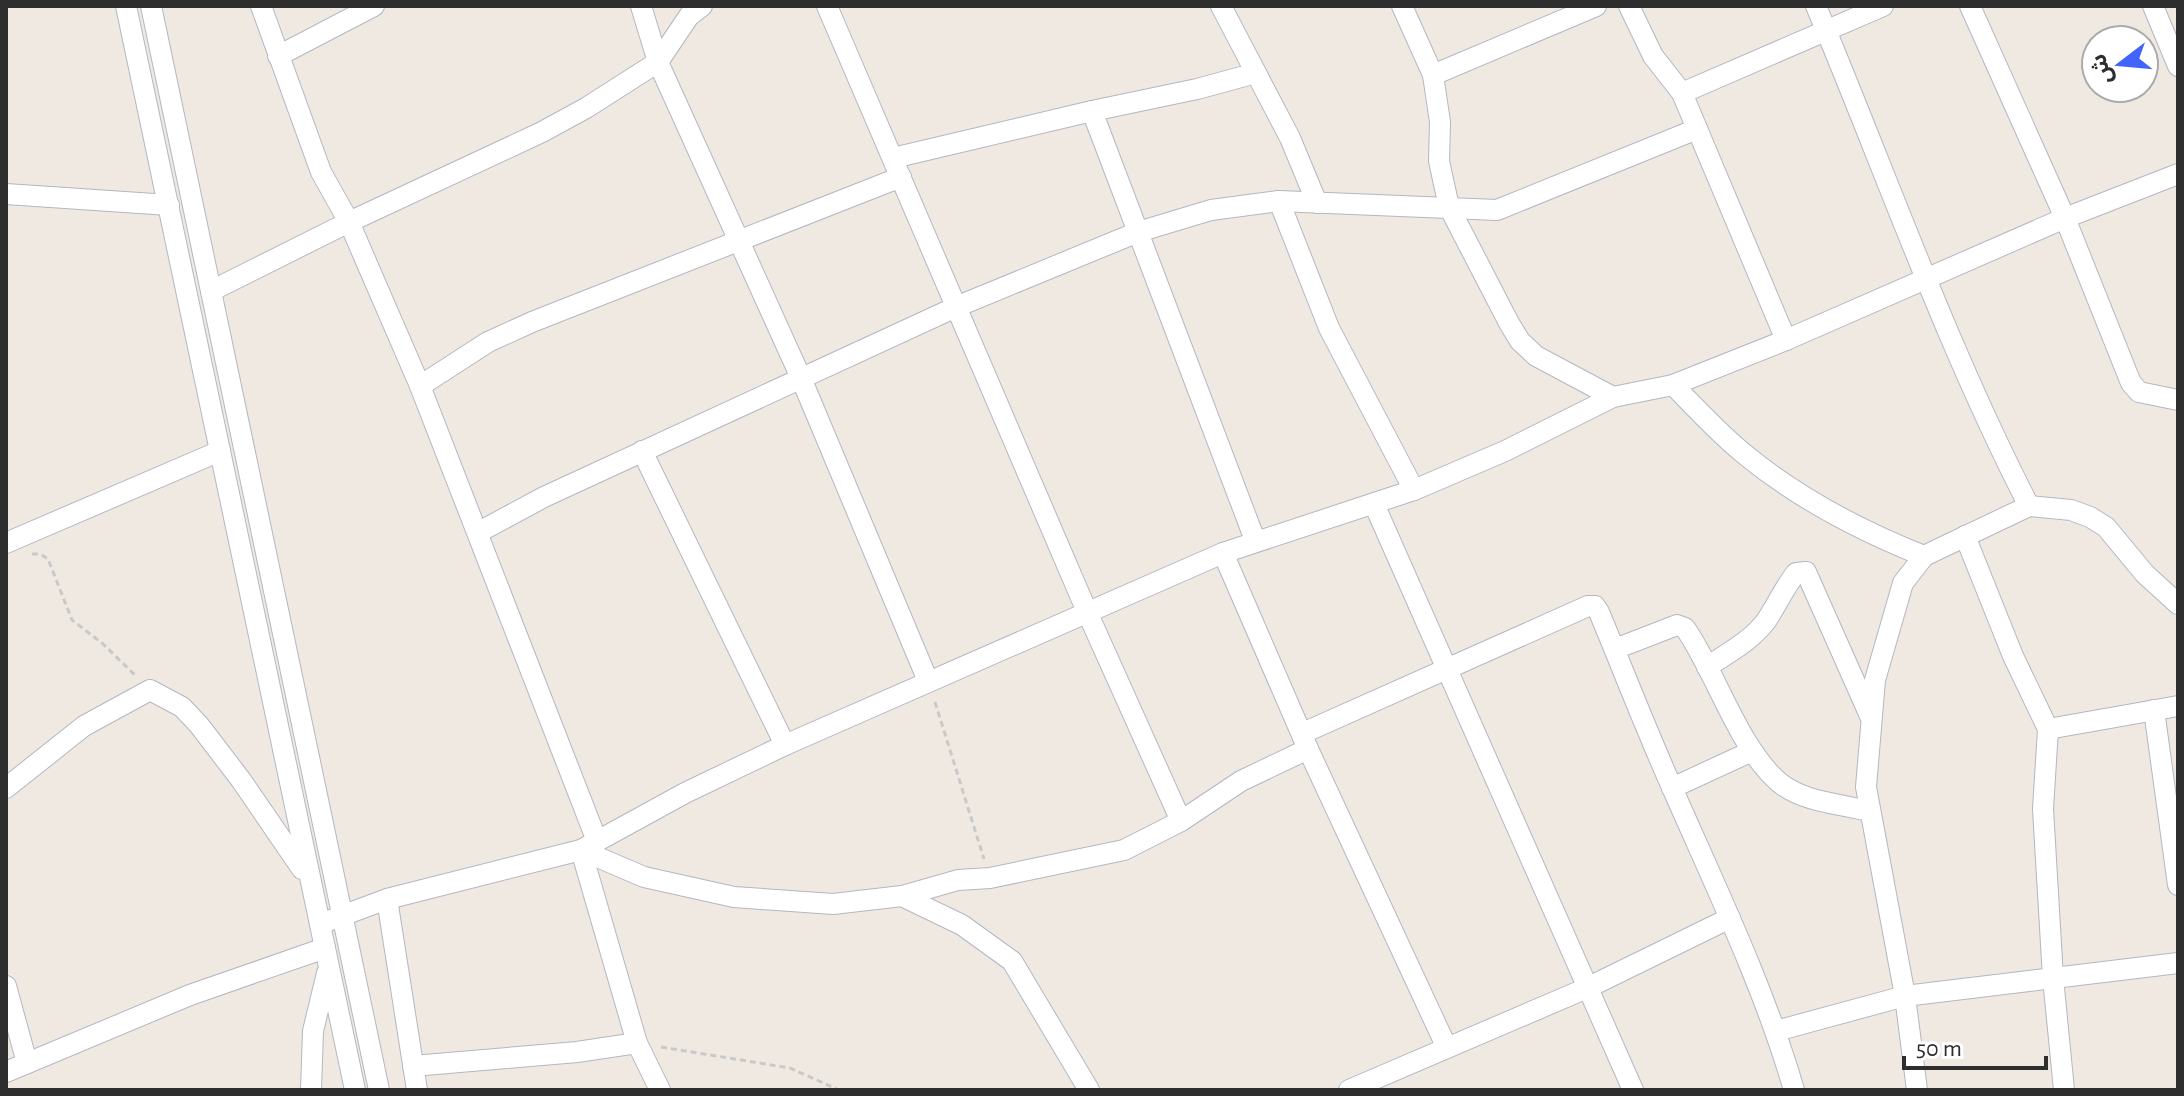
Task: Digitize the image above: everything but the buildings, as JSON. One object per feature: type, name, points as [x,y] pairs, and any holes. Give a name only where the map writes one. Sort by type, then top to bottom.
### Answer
[{"type":"street","points":[[126,6],[355,1090]]},
{"type":"street","points":[[151,6],[379,1090]]},
{"type":"street","points":[[261,6],[321,172],[349,222],[479,532],[589,845],[637,1043],[660,1090]]},
{"type":"street","points":[[278,56],[374,6]]},
{"type":"street","points":[[641,6],[658,62],[801,378],[928,681]]},
{"type":"street","points":[[211,291],[349,222],[542,132],[658,62],[689,16],[702,6]]},
{"type":"street","points":[[827,6],[1088,614],[1181,821]]},
{"type":"street","points":[[1402,6],[1433,75],[1440,122],[1439,161],[1449,207],[1520,341],[1536,356],[1613,397]]},
{"type":"street","points":[[1433,75],[1596,6]]},
{"type":"street","points":[[1629,6],[1653,56],[1682,93],[1786,340]]},
{"type":"street","points":[[1816,6],[1926,277],[2005,460],[2029,506]]},
{"type":"street","points":[[1682,93],[1883,6]]},
{"type":"street","points":[[1970,6],[2065,218],[2131,383],[2139,392],[2178,400]]},
{"type":"street","points":[[2153,6],[2178,66]]},
{"type":"street","points":[[1225,7],[1290,138],[1317,203]]},
{"type":"street","points":[[420,386],[488,342],[740,240],[897,167],[1092,111],[1256,73]]},
{"type":"street","points":[[1092,111],[1255,540]]},
{"type":"street","points":[[151,120],[174,115]]},
{"type":"street","points":[[479,532],[544,497],[956,307],[1138,232],[1211,210],[1279,201],[1484,211],[1510,206],[1697,129]]},
{"type":"street","points":[[320,924],[387,899],[589,845],[685,793],[785,745],[1223,553],[1414,490],[1505,451],[1613,397],[1673,385],[1786,340],[2065,218],[2178,174]]},
{"type":"street","points":[[6,194],[169,205]]},
{"type":"street","points":[[1279,201],[1329,328],[1414,490]]},
{"type":"street","points":[[1673,385],[1745,455],[1773,477],[1870,535],[1924,556]]},
{"type":"street","points":[[6,543],[220,451]]},
{"type":"street","points":[[642,451],[785,745]]},
{"type":"street","points":[[1374,504],[1633,1090]]},
{"type":"street","points":[[1917,1090],[1905,996],[1869,811],[1867,763],[1875,680],[1903,583],[1924,556],[2029,506],[2071,510],[2106,527],[2145,574],[2178,604]]},
{"type":"street","points":[[1965,536],[2023,681],[2048,729],[2043,809],[2053,978],[2064,1090]]},
{"type":"street","points":[[1223,553],[1305,741],[1447,1048]]},
{"type":"street","points":[[1707,667],[1757,632],[1790,580],[1796,573],[1806,572],[1871,718]]},
{"type":"street","points":[[589,845],[644,877],[734,897],[833,904],[902,896],[958,880],[990,878],[1124,850],[1181,821],[1305,741],[1448,667],[1588,606],[1595,606],[1730,918],[1776,1031],[1794,1090]]},
{"type":"street","points":[[1615,649],[1677,625],[1685,628],[1752,751],[1780,783],[1797,792],[1869,811]]},
{"type":"street","points":[[6,788],[84,726],[150,690],[182,707],[199,725],[309,879]]},
{"type":"street","points":[[2048,729],[2178,706]]},
{"type":"street","points":[[2154,710],[2178,885]]},
{"type":"street","points":[[1672,788],[1752,751]]},
{"type":"street","points":[[902,896],[962,925],[1012,961],[1089,1090]]},
{"type":"street","points":[[387,899],[417,1090]]},
{"type":"street","points":[[1349,1090],[1587,988],[1730,918]]},
{"type":"street","points":[[6,1072],[190,995],[327,957]]},
{"type":"street","points":[[311,1090],[313,1031],[327,957]]},
{"type":"street","points":[[1776,1031],[1905,996],[2178,963]]},
{"type":"street","points":[[6,986],[27,1063]]},
{"type":"street","points":[[413,1066],[577,1052],[637,1043]]},
{"type":"street","points":[[6,1055],[27,1063]]},
{"type":"path","points":[[25,555],[40,554],[48,559],[72,620],[102,643],[150,690]]},
{"type":"path","points":[[928,681],[990,878]]},
{"type":"path","points":[[637,1043],[790,1068],[839,1090]]}]
